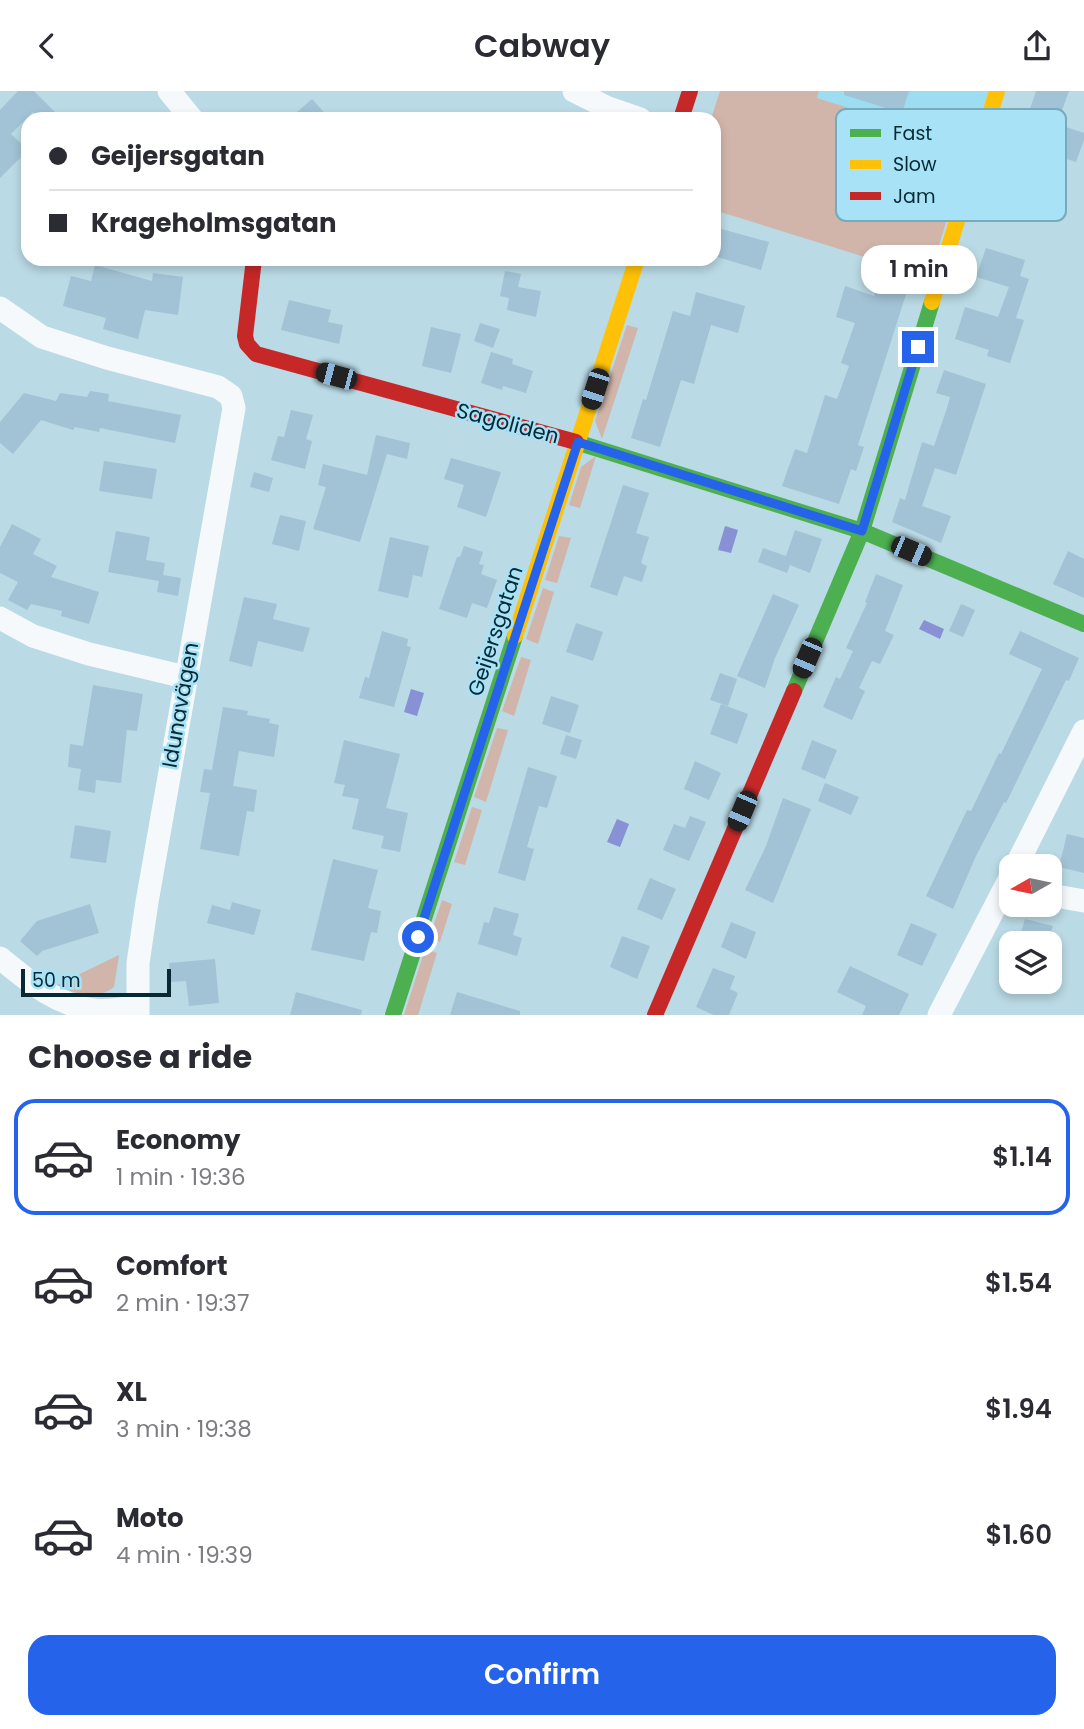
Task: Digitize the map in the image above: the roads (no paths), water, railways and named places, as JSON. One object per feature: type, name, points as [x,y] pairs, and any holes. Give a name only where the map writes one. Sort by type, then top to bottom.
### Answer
[{"type":"street","points":[[170,91],[186,112]]},
{"type":"street","points":[[574,91],[620,112]]},
{"type":"street","points":[[684,112],[691,91]]},
{"type":"street","points":[[991,109],[997,91]]},
{"type":"street","points":[[655,1015],[862,531],[957,221]]},
{"type":"street","name":"Sagoliden","points":[[253,266],[244,336],[256,354],[578,442],[862,531],[1084,624]]},
{"type":"street","name":"Geijersgatan","points":[[393,1015],[635,266]]},
{"type":"street","name":"Idunavägen","points":[[0,308],[42,337],[107,358],[218,387],[231,396],[234,408],[147,902],[138,963],[138,1011]]},
{"type":"street","points":[[0,618],[33,636],[89,654],[185,677]]},
{"type":"street","points":[[1022,854],[1084,730]]},
{"type":"street","points":[[1062,897],[1084,901]]},
{"type":"street","points":[[939,1015],[999,902]]},
{"type":"street","points":[[0,958],[33,985],[62,1002],[95,1010],[138,1011]]}]
